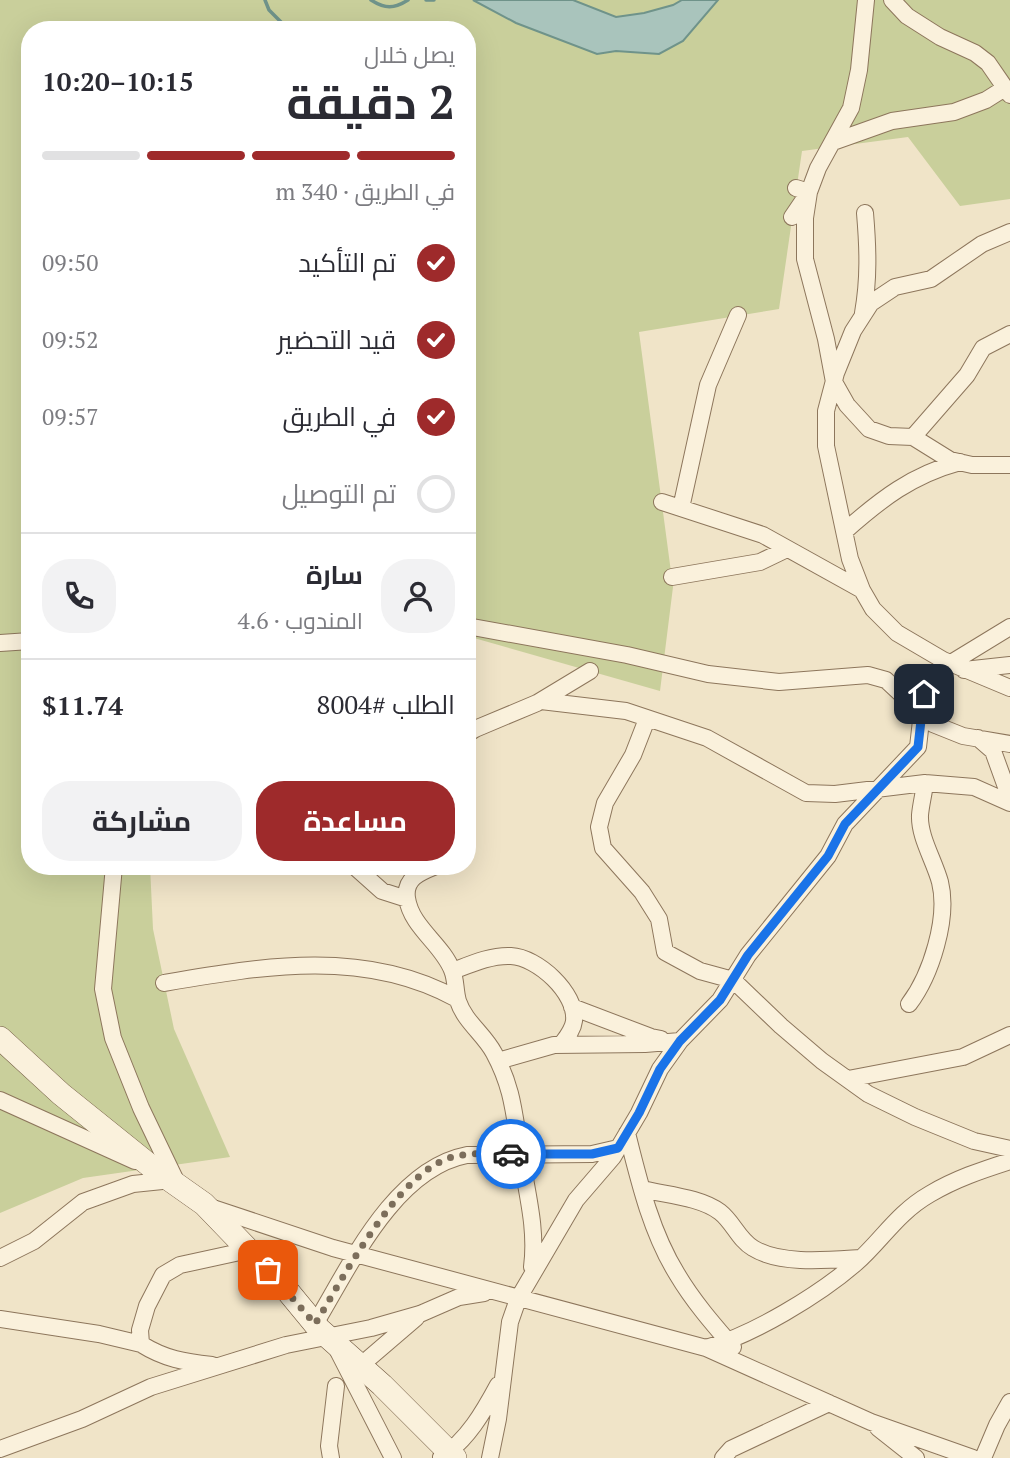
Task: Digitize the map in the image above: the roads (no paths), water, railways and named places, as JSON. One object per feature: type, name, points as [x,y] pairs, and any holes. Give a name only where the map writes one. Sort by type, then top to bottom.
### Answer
[{"type":"street","points":[[792,217],[803,190],[851,108],[859,70],[866,0]]},
{"type":"street","points":[[833,142],[891,121],[954,113],[1008,91],[988,63],[975,53],[940,37],[908,16],[892,0]]},
{"type":"street","points":[[803,190],[805,260],[826,339],[834,383],[847,405],[869,429],[889,436],[914,437],[950,460],[972,465],[1010,465]]},
{"type":"street","points":[[863,316],[868,286],[865,213]]},
{"type":"street","points":[[1010,232],[982,244],[931,279],[895,287],[871,303],[853,331],[834,383],[827,411],[826,446],[850,559],[873,609],[897,633],[958,667],[1010,688]]},
{"type":"street","points":[[681,508],[708,385],[738,316]]},
{"type":"street","points":[[914,437],[967,375],[983,348],[1010,334]]},
{"type":"street","points":[[845,531],[902,485],[936,469],[960,462]]},
{"type":"street","points":[[662,502],[763,536],[862,590]]},
{"type":"street","points":[[672,577],[760,562],[786,549]]},
{"type":"street","points":[[490,1458],[510,1322],[518,1298],[576,1200],[618,1148],[660,1069],[680,1041],[720,1000],[748,955],[828,856],[845,824],[918,747],[921,705],[924,694],[934,679],[958,667],[1010,626]]},
{"type":"street","points":[[476,628],[627,655],[709,674],[779,682],[868,675],[886,680],[933,724],[963,736],[1010,744]]},
{"type":"street","points":[[0,643],[21,641]]},
{"type":"street","points":[[958,667],[1010,665]]},
{"type":"street","points":[[476,729],[541,701],[590,671]]},
{"type":"street","points":[[541,701],[626,711],[707,738],[806,793],[835,794],[925,783],[974,787],[1010,800]]},
{"type":"street","points":[[648,719],[633,755],[605,803],[598,827],[603,848],[642,892],[659,919],[665,952],[700,971],[733,980],[780,1026],[868,1094],[974,1141],[1010,1149]]},
{"type":"street","points":[[978,738],[993,751],[1010,800]]},
{"type":"street","points":[[909,1004],[925,975],[943,908],[940,882],[920,817],[925,783]]},
{"type":"street","points":[[113,875],[104,997],[113,1038],[167,1178]]},
{"type":"street","points":[[364,875],[382,891],[407,899]]},
{"type":"street","points":[[416,875],[408,884],[407,899],[419,925],[441,951],[453,971],[457,999],[465,1017],[493,1051],[510,1089],[517,1117],[520,1154],[533,1225],[535,1246],[531,1276]]},
{"type":"street","points":[[453,971],[483,960],[512,956],[539,965],[566,991],[572,1007],[574,1020],[561,1045]]},
{"type":"street","points":[[164,983],[221,973],[309,964],[350,965],[431,984],[457,999]]},
{"type":"street","points":[[572,1007],[651,1037],[680,1041]]},
{"type":"street","points":[[848,1079],[963,1057],[1010,1035]]},
{"type":"street","points":[[0,1038],[61,1094],[204,1204],[286,1289],[324,1334],[360,1366],[448,1456],[487,1405],[504,1373]]},
{"type":"street","points":[[498,1061],[561,1045],[680,1041]]},
{"type":"street","points":[[0,1100],[167,1178]]},
{"type":"street","points":[[627,1133],[654,1225],[676,1273],[705,1316],[750,1367]]},
{"type":"street","points":[[324,1334],[356,1255],[400,1195],[431,1168],[450,1158],[467,1155],[592,1154],[618,1148]]},
{"type":"street","points":[[706,1348],[728,1342],[765,1324],[822,1287],[860,1258],[894,1221],[929,1194],[975,1172],[1010,1161]]},
{"type":"street","points":[[0,1258],[34,1241],[83,1202],[133,1184],[167,1178]]},
{"type":"street","points":[[642,1189],[699,1202],[720,1212],[753,1248],[784,1258],[860,1258]]},
{"type":"street","points":[[204,1204],[356,1255],[706,1348],[871,1422],[974,1458]]},
{"type":"street","points":[[141,1343],[140,1330],[147,1306],[163,1275],[180,1265],[249,1250]]},
{"type":"street","points":[[0,1449],[82,1419],[151,1387],[324,1334],[348,1334],[420,1314],[459,1297],[489,1291]]},
{"type":"street","points":[[360,1366],[420,1314]]},
{"type":"street","points":[[0,1320],[99,1334],[141,1343],[159,1355],[183,1362],[222,1366]]},
{"type":"street","points":[[324,1334],[393,1458]]},
{"type":"street","points":[[331,1458],[337,1386]]},
{"type":"street","points":[[983,1458],[997,1424],[1010,1402]]},
{"type":"street","points":[[723,1458],[731,1449],[829,1403]]},
{"type":"street","points":[[871,1422],[916,1458]]},
{"type":"water","points":[[473,0],[573,0],[616,17],[644,13],[682,0],[718,0],[683,41],[659,54],[616,51],[597,54],[516,23]]},
{"type":"waterway","points":[[265,0],[269,10],[280,21]]},
{"type":"waterway","points":[[371,0],[390,7],[408,0]]},
{"type":"waterway","points":[[426,0],[434,0]]}]
